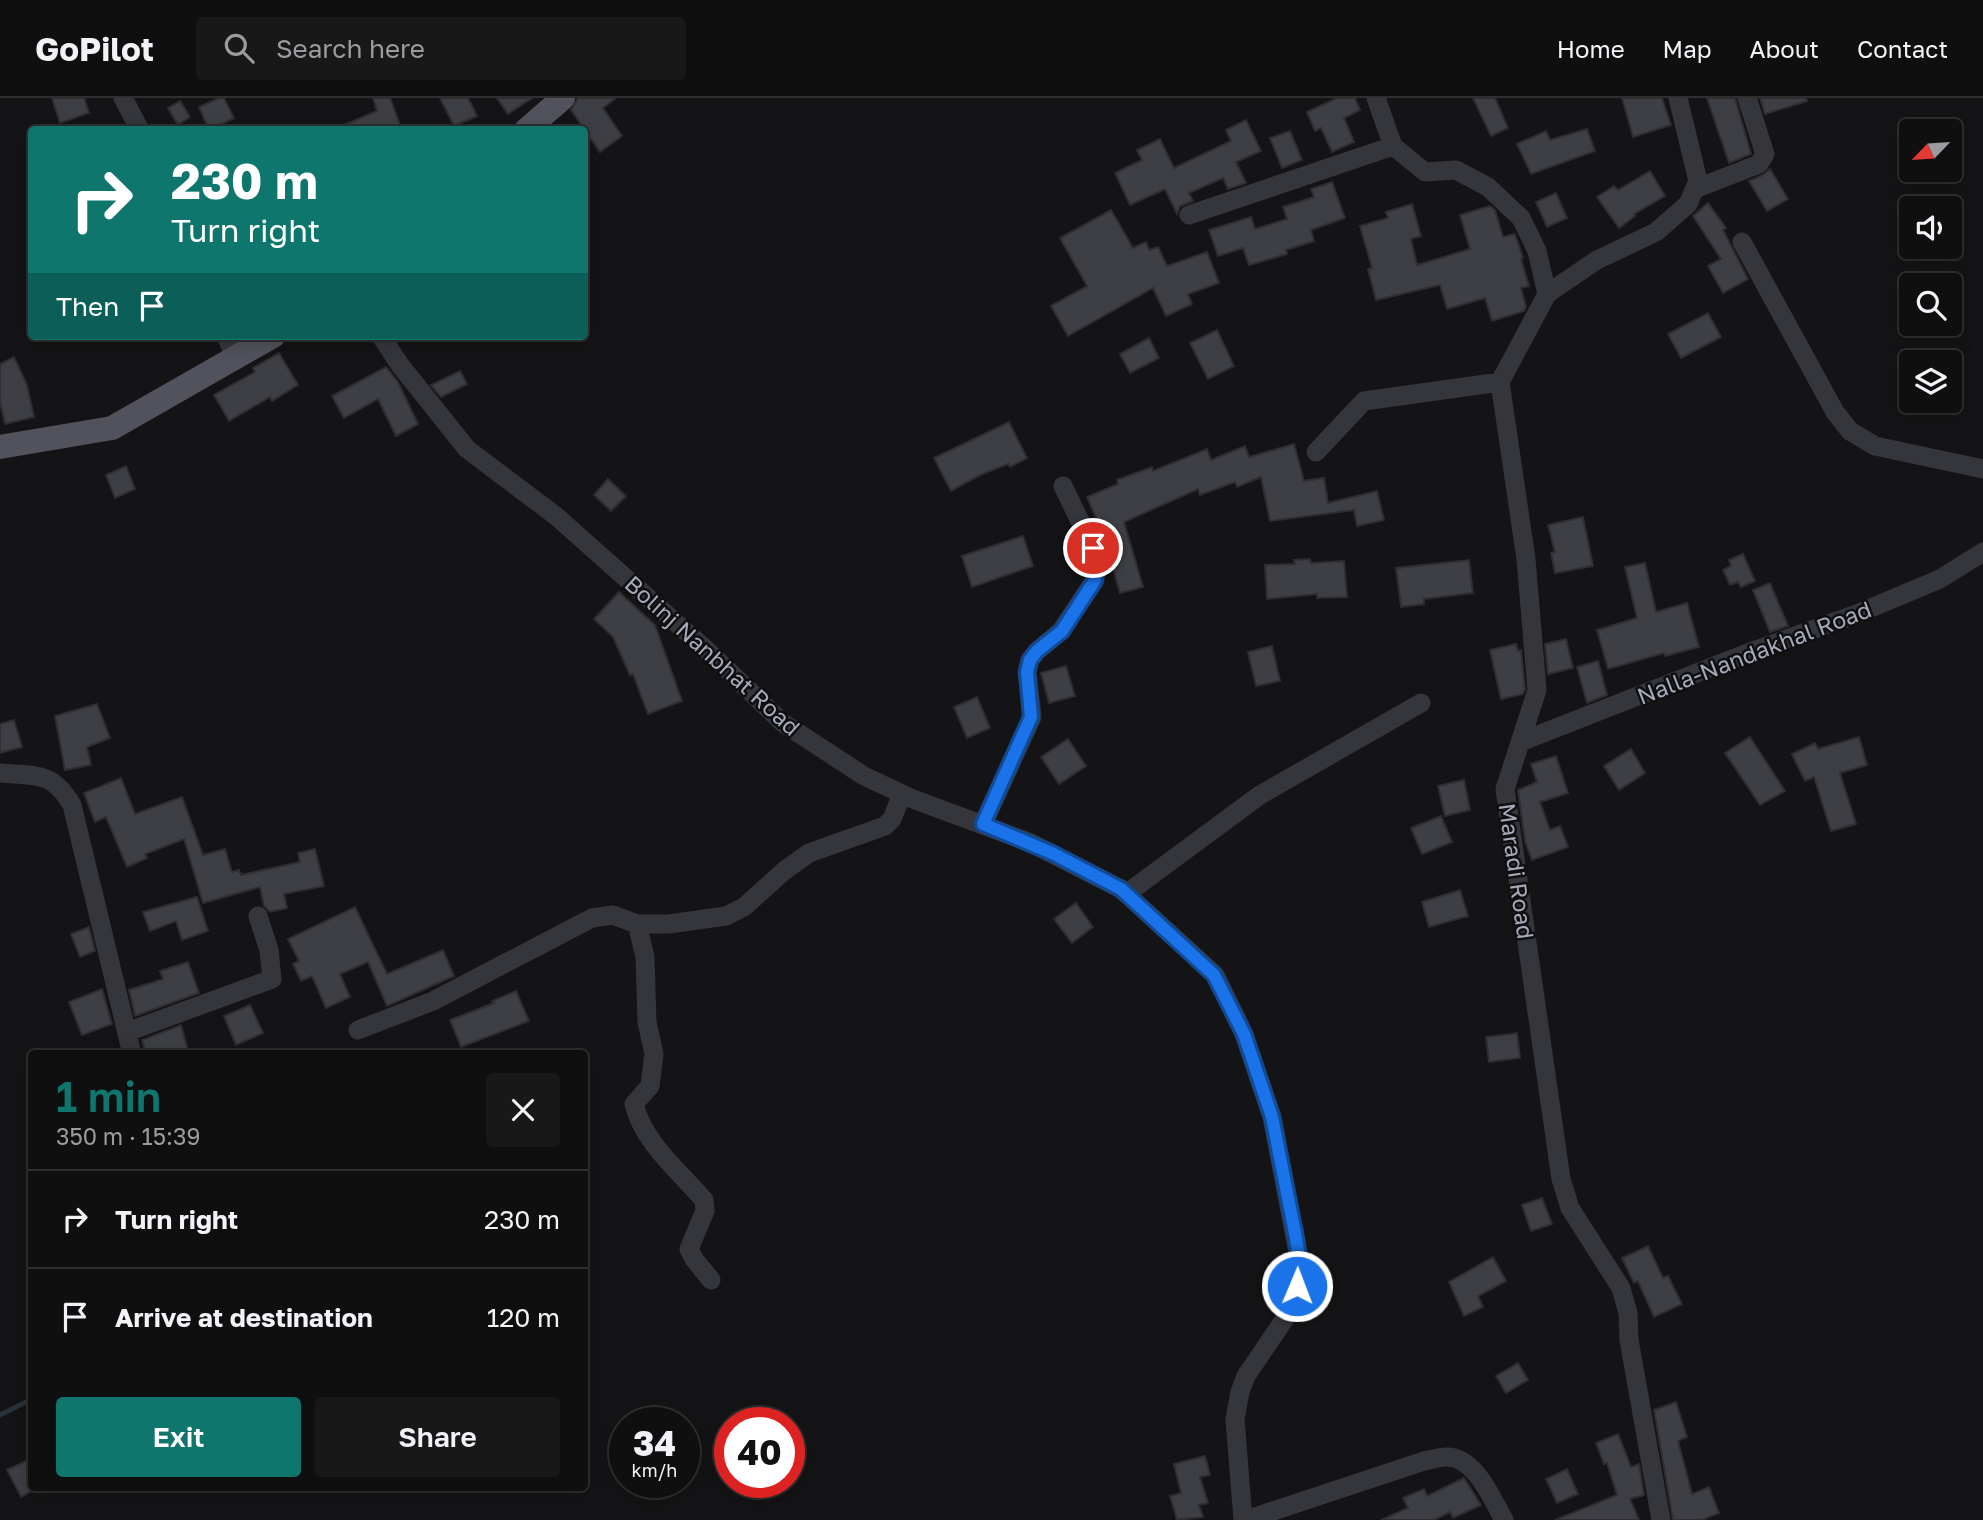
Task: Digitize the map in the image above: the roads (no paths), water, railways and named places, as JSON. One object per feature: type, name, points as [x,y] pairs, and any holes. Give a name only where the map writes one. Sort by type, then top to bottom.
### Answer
[{"type":"main road","points":[[531,126],[563,98]]},
{"type":"main road","points":[[0,447],[112,428],[230,347],[257,340]]},
{"type":"street","points":[[123,98],[138,126]]},
{"type":"street","points":[[1376,98],[1393,146],[1425,172],[1456,170],[1488,187],[1521,218],[1537,251],[1547,294]]},
{"type":"street","points":[[1316,452],[1364,401],[1500,382],[1547,294],[1597,260],[1656,232],[1688,204],[1698,181],[1678,98]]},
{"type":"street","points":[[1695,189],[1759,164],[1765,154],[1748,98]]},
{"type":"street","points":[[1189,215],[1393,146]]},
{"type":"street","points":[[1742,242],[1835,412],[1850,431],[1875,446],[1983,469]]},
{"type":"street","name":"Bolinj Nanbhat Road","points":[[384,340],[400,365],[467,449],[556,516],[710,653],[783,723],[863,776],[1072,863],[1126,894],[1214,975],[1244,1034],[1272,1117],[1299,1258],[1297,1286],[1288,1314],[1247,1376],[1240,1392],[1235,1419],[1245,1520]]},
{"type":"street","name":"Maradi Road","points":[[1500,382],[1526,559],[1537,690],[1505,789],[1561,1179],[1570,1208],[1621,1288],[1628,1313],[1629,1340],[1661,1520]]},
{"type":"street","points":[[983,824],[1031,717],[1027,672],[1030,660],[1062,631],[1095,580],[1097,564],[1093,548],[1063,486]]},
{"type":"street","name":"Nalla-Nandakhal Road","points":[[1520,742],[1745,654],[1854,615],[1940,579],[1983,552]]},
{"type":"street","points":[[1126,894],[1260,795],[1421,703]]},
{"type":"street","points":[[0,773],[45,777],[61,787],[72,805],[131,1050]]},
{"type":"street","points":[[358,1030],[433,1001],[592,918],[613,915],[637,924],[669,924],[737,913],[809,853],[885,826],[892,819],[902,794]]},
{"type":"street","points":[[127,1032],[272,979],[269,950],[258,916]]},
{"type":"street","points":[[637,924],[645,957],[647,1022],[654,1054],[650,1086],[634,1104],[638,1120],[647,1135],[704,1199],[705,1211],[689,1249],[711,1280]]},
{"type":"street","points":[[1245,1520],[1424,1461],[1448,1457],[1465,1463],[1483,1484],[1504,1520]]},
{"type":"waterway","points":[[0,1415],[28,1401]]}]
